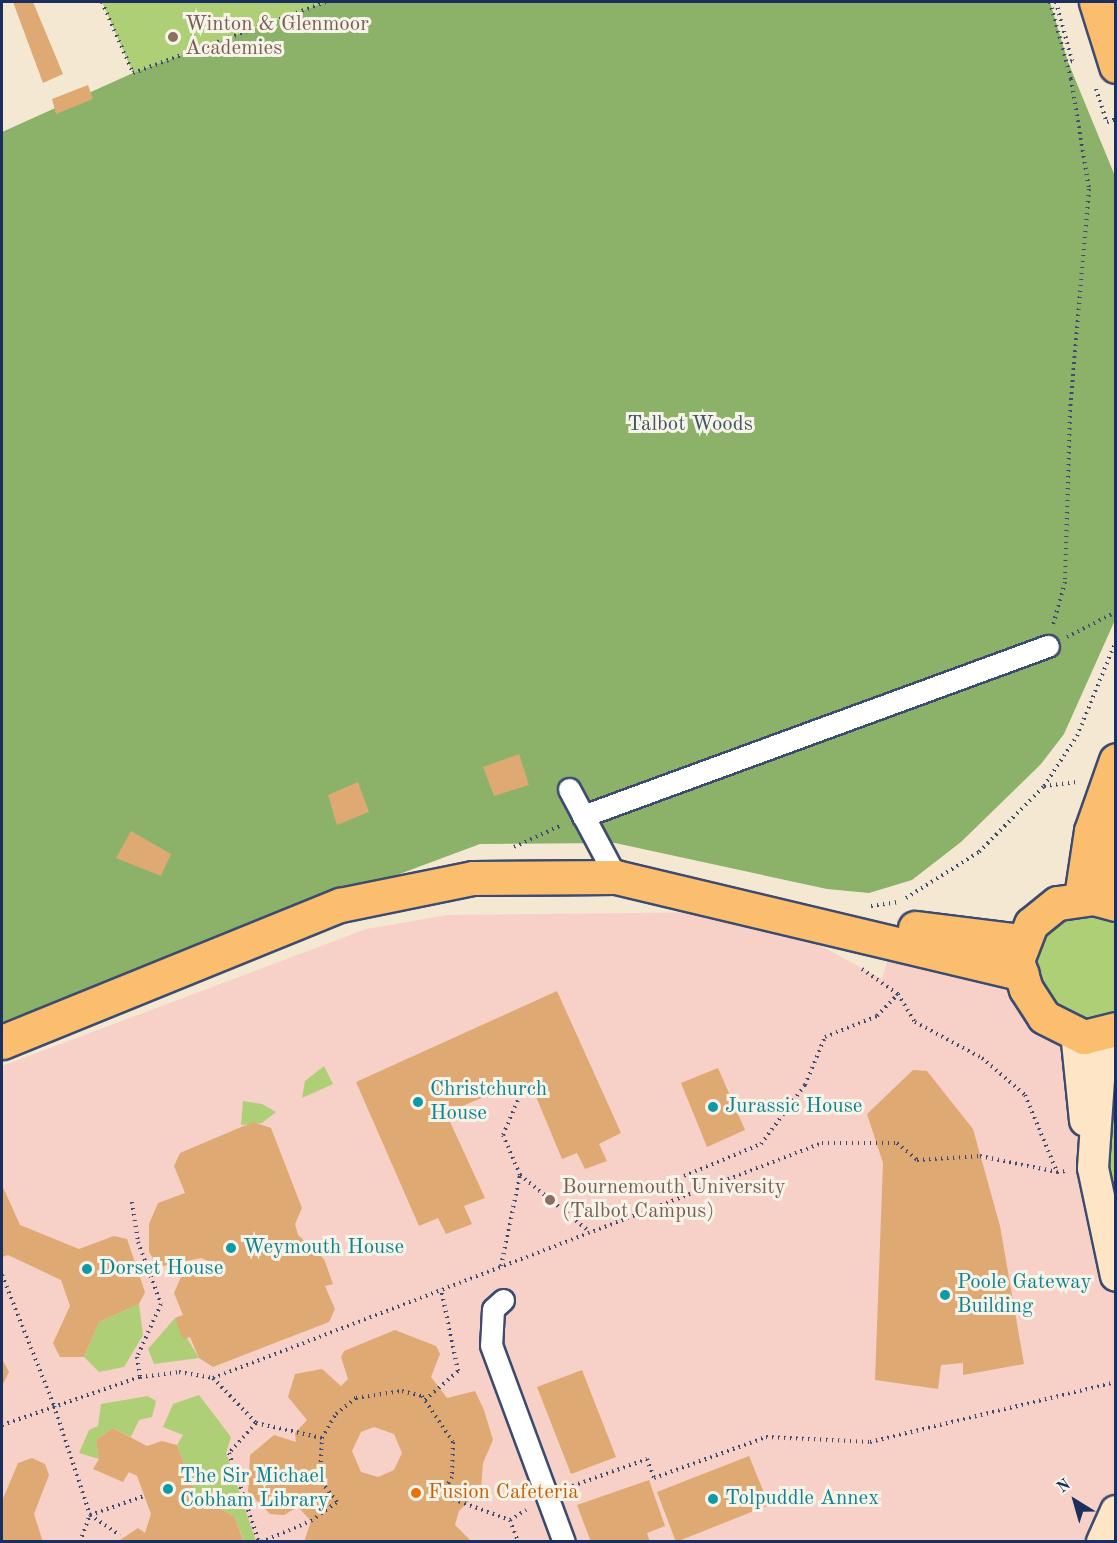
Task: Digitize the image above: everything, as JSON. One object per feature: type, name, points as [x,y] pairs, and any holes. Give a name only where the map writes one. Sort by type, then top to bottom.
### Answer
[{"type":"main road","points":[[1096,2],[1116,66]]},
{"type":"main road","points":[[1101,901],[1091,831],[1116,760]]},
{"type":"main road","points":[[1101,901],[1116,812]]},
{"type":"main road","points":[[2,1042],[340,905],[473,878],[616,877],[797,917],[893,933],[1021,941]]},
{"type":"main road","points":[[1098,1032],[1044,1017],[1017,960],[1021,941],[1046,910],[1101,901]]},
{"type":"main road","points":[[893,933],[1022,974]]},
{"type":"street","points":[[583,816],[1048,646]]},
{"type":"street","points":[[569,789],[616,877]]},
{"type":"street","points":[[1098,1032],[1093,1157],[1116,1276]]},
{"type":"street","points":[[503,1300],[493,1309],[491,1345],[550,1494],[564,1542]]},
{"type":"street","points":[[1102,1542],[1116,1511]]},
{"type":"path","points":[[102,2],[133,73],[326,2]]},
{"type":"path","points":[[1048,646],[1065,582],[1070,410],[1089,189],[1068,62],[1050,2]]},
{"type":"path","points":[[1056,2],[1072,61],[1068,62]]},
{"type":"path","points":[[1107,122],[1116,119]]},
{"type":"path","points":[[1048,646],[1116,612]]},
{"type":"path","points":[[882,980],[900,902],[980,852],[1044,786],[1077,736],[1116,641]]},
{"type":"path","points":[[684,1176],[762,1144],[805,1084],[825,1037],[877,1016],[898,994],[915,1022],[982,1058],[1025,1095],[1057,1172]]},
{"type":"path","points":[[523,1088],[503,1134],[520,1175],[590,1232]]},
{"type":"path","points":[[2,1425],[140,1377],[179,1372],[213,1378],[822,1143],[897,1143],[917,1160],[981,1156],[1057,1172],[1093,1157]]},
{"type":"path","points":[[501,1266],[520,1175]]},
{"type":"path","points":[[132,1202],[138,1242],[161,1304],[137,1357],[140,1377]]},
{"type":"path","points":[[2,1275],[54,1406],[90,1515],[80,1542]]},
{"type":"path","points":[[425,1400],[458,1371],[441,1289]]},
{"type":"path","points":[[213,1378],[256,1423],[322,1438]]},
{"type":"path","points":[[550,1494],[646,1459],[654,1478],[766,1437],[870,1442],[1116,1382]]},
{"type":"path","points":[[256,1423],[229,1453],[260,1542],[311,1521],[337,1503],[320,1480],[322,1438],[336,1414],[356,1398],[402,1390],[425,1400],[453,1443],[452,1477],[442,1495],[510,1520],[518,1542]]},
{"type":"path","points":[[90,1515],[144,1496]]},
{"type":"path","points":[[90,1515],[120,1534]]},
{"type":"shaded area","name":"Bournemouth University (Talbot Campus)","points":[[728,912],[825,948],[882,979],[893,941],[1022,974],[1076,1032],[1115,1276],[1116,1511],[1102,1541],[2,1542],[2,1066],[366,929],[447,915]]},
{"type":"green space","name":"Winton & Glenmoor Academies","points":[[102,2],[326,2],[133,73]]},
{"type":"green space","name":"Talbot Woods","points":[[326,2],[1050,2],[1068,62],[1115,176],[1115,620],[1064,734],[1041,764],[961,842],[912,880],[869,893],[827,889],[615,843],[480,844],[2,1022],[2,132],[133,73]]},
{"type":"green space","points":[[1115,904],[1115,1030],[1058,1026],[1018,950],[1031,924]]},
{"type":"green space","points":[[324,1066],[333,1084],[302,1098],[305,1081]]},
{"type":"green space","points":[[1115,1066],[1115,1276],[1103,1232]]},
{"type":"green space","points":[[243,1101],[262,1104],[276,1112],[262,1123],[241,1125]]},
{"type":"green space","points":[[139,1304],[143,1335],[124,1367],[99,1372],[84,1357],[99,1322]]},
{"type":"green space","points":[[175,1318],[199,1358],[154,1364],[148,1349]]},
{"type":"green space","points":[[199,1395],[231,1437],[226,1453],[256,1541],[244,1541],[234,1516],[197,1498],[177,1445],[183,1435],[163,1427],[173,1404]]},
{"type":"green space","points":[[148,1396],[156,1401],[152,1417],[139,1420],[131,1437],[113,1428],[96,1440],[99,1459],[79,1453],[89,1430],[98,1426],[101,1404]]},
{"type":"building","points":[[13,2],[33,2],[63,74],[43,83]]},
{"type":"building","points":[[88,85],[93,99],[56,114],[52,99]]},
{"type":"building","points":[[519,754],[529,785],[494,796],[483,767]]},
{"type":"building","points":[[358,782],[369,812],[337,825],[328,795]]},
{"type":"building","points":[[131,831],[171,854],[161,876],[116,858]]},
{"type":"building","name":"Christchurch House","points":[[557,991],[621,1133],[599,1144],[607,1161],[585,1169],[577,1153],[562,1159],[534,1092],[512,1085],[446,1113],[485,1198],[464,1206],[472,1224],[446,1234],[438,1218],[419,1226],[356,1082]]},
{"type":"building","name":"Jurassic House","points":[[718,1068],[745,1130],[707,1147],[681,1083]]},
{"type":"building","name":"Poole Gateway Building","points":[[913,1070],[927,1071],[973,1129],[1000,1226],[1024,1364],[963,1375],[963,1363],[941,1365],[938,1389],[875,1380],[883,1163],[867,1114]]},
{"type":"building","name":"Weymouth House","points":[[253,1122],[271,1128],[302,1208],[295,1224],[298,1235],[324,1259],[333,1284],[325,1286],[335,1309],[329,1322],[213,1367],[199,1358],[190,1337],[183,1339],[175,1318],[183,1315],[174,1293],[181,1277],[215,1264],[201,1258],[158,1267],[149,1252],[149,1224],[158,1203],[185,1193],[174,1166],[180,1153]]},
{"type":"building","name":"Dorset House","points":[[2,1185],[20,1225],[79,1249],[114,1236],[127,1239],[145,1292],[139,1304],[99,1322],[84,1357],[60,1357],[53,1343],[70,1306],[61,1280],[8,1255],[2,1257]]},
{"type":"building","points":[[395,1330],[436,1346],[440,1354],[431,1377],[447,1398],[475,1391],[484,1410],[493,1440],[483,1463],[481,1489],[459,1511],[455,1525],[472,1542],[304,1542],[311,1521],[298,1507],[284,1515],[270,1514],[248,1492],[250,1455],[274,1435],[296,1442],[295,1433],[307,1420],[288,1397],[295,1374],[322,1369],[341,1386],[348,1379],[341,1357],[344,1351]],"holes":[[[374,1427],[394,1434],[402,1453],[394,1470],[378,1477],[361,1472],[352,1451],[361,1432]]]},
{"type":"building","points":[[2,1359],[9,1372],[2,1386]]},
{"type":"building","points":[[582,1370],[616,1457],[571,1474],[537,1387]]},
{"type":"building","name":"The Sir Michael Cobham Library","points":[[113,1428],[147,1446],[162,1441],[177,1445],[197,1498],[234,1516],[244,1542],[117,1542],[138,1528],[145,1533],[151,1514],[137,1476],[129,1472],[123,1482],[93,1469],[99,1459],[96,1440]]},
{"type":"building","name":"Tolpuddle Annex","points":[[749,1456],[769,1505],[676,1542],[657,1492]]},
{"type":"building","points":[[32,1458],[45,1464],[49,1475],[34,1514],[43,1542],[2,1542],[2,1501],[18,1463]]},
{"type":"building","name":"Tolpuddle Annex","points":[[649,1480],[665,1526],[647,1533],[650,1542],[591,1542],[577,1505]]},
{"type":"place","name":"Winton & Glenmoor Academies","points":[[173,37]]},
{"type":"place","name":"Christchurch House","points":[[418,1102]]},
{"type":"place","name":"Jurassic House","points":[[713,1107]]},
{"type":"place","name":"Bournemouth University (Talbot Campus)","points":[[550,1200]]},
{"type":"place","name":"Weymouth House","points":[[231,1248]]},
{"type":"place","name":"Dorset House","points":[[87,1269]]},
{"type":"place","name":"Poole Gateway Building","points":[[945,1295]]},
{"type":"place","name":"The Sir Michael Cobham Library","points":[[168,1489]]},
{"type":"place","name":"Fusion Cafeteria","points":[[416,1493]]},
{"type":"place","name":"Tolpuddle Annex","points":[[713,1499]]}]
